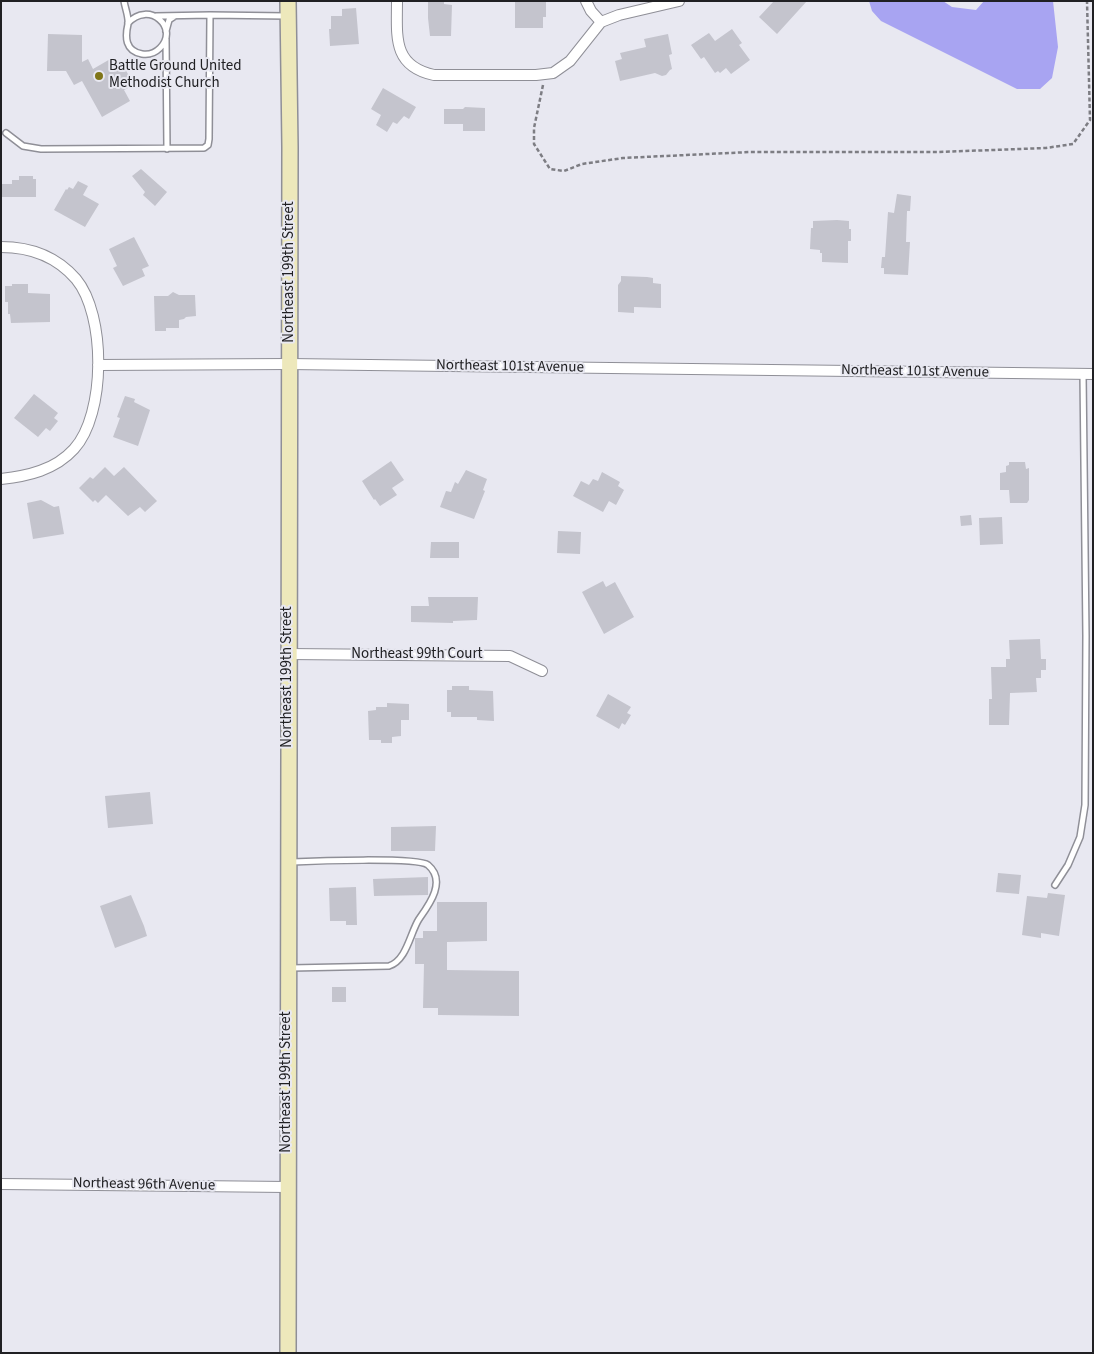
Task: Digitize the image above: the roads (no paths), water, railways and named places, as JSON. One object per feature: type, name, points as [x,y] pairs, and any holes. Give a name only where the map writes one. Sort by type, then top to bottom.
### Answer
[{"type":"main road","name":"Northeast 199th Street","points":[[288,8],[290,147],[288,1353]]},
{"type":"street","points":[[398,1],[398,36],[401,53],[412,67],[424,73],[434,75],[546,75],[559,70],[570,61],[601,22],[619,15],[679,1]]},
{"type":"street","points":[[586,1],[591,11],[601,22]]},
{"type":"street","points":[[1,247],[35,250],[52,259],[76,280],[86,296],[93,314],[98,365],[93,410],[83,437],[73,450],[60,461],[42,471],[1,479]]},
{"type":"street","name":"Northeast 101st Avenue","points":[[98,365],[289,364],[1088,374]]},
{"type":"street","name":"Northeast 99th Court","points":[[288,654],[510,656],[542,671]]},
{"type":"street","name":"Northeast 96th Avenue","points":[[1,1184],[287,1187]]},
{"type":"lane","points":[[124,1],[128,23]]},
{"type":"lane","points":[[174,16],[169,20],[165,39],[156,52],[141,54],[129,46],[125,30],[128,23],[138,14],[148,13],[156,16],[210,15],[288,8]]},
{"type":"lane","points":[[6,132],[23,146],[41,150],[204,148],[208,145],[209,139],[210,15]]},
{"type":"lane","points":[[156,16],[164,25],[166,32],[167,149]]},
{"type":"lane","points":[[1055,885],[1068,865],[1080,837],[1085,805],[1084,440],[1088,374]]},
{"type":"lane","points":[[288,862],[364,860],[418,862],[426,864],[433,870],[436,881],[434,898],[418,922],[402,955],[394,964],[389,966],[288,968]]},
{"type":"place","name":"Battle Ground United Methodist Church","points":[[99,76]]}]
